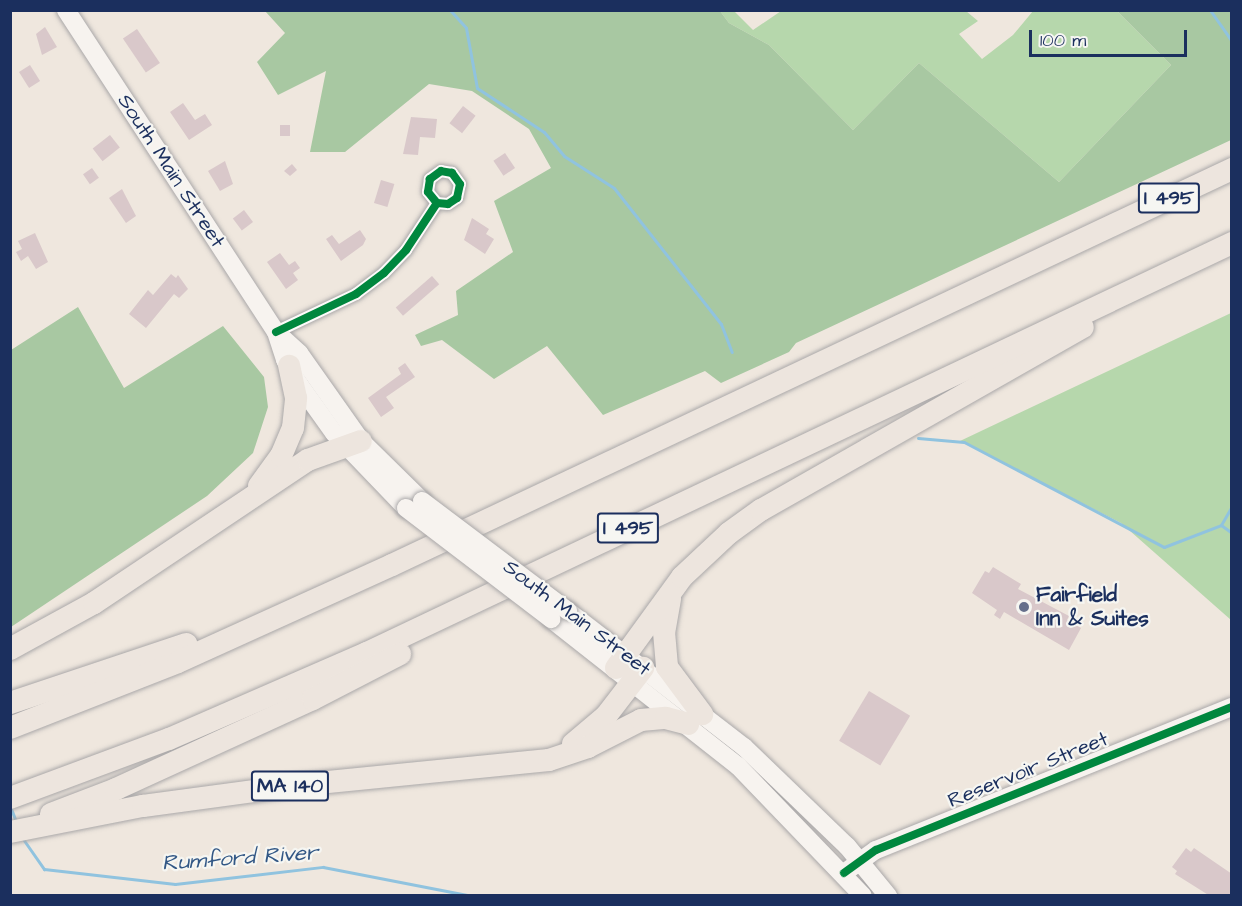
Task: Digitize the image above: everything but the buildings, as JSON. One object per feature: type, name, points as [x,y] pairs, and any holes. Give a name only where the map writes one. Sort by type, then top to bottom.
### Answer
[{"type":"highway","name":"I 495","points":[[10,728],[178,662],[392,565],[1232,169]]},
{"type":"highway","name":"I 495","points":[[14,797],[282,691],[1232,243]]},
{"type":"highway","points":[[549,760],[589,733],[630,668],[674,587],[705,554],[761,510],[1201,258]]},
{"type":"highway","points":[[228,513],[270,473],[285,447],[292,428],[296,398],[289,366]]},
{"type":"highway","points":[[10,649],[94,603],[308,460],[353,443]]},
{"type":"highway","points":[[10,703],[207,637],[392,565]]},
{"type":"highway","points":[[21,828],[116,789],[313,699],[429,638],[507,586]]},
{"type":"highway","points":[[674,587],[665,614],[664,652],[695,719]]},
{"type":"highway","name":"MA 140","points":[[21,828],[143,806],[298,784],[549,760],[588,747],[641,720],[695,719]]},
{"type":"main road","name":"South Main Street","points":[[66,10],[276,332],[289,366],[353,443],[414,504],[797,796],[859,860],[888,896]]},
{"type":"main road","name":"South Main Street","points":[[276,332],[299,353],[353,443]]},
{"type":"main road","name":"Reservoir Street","points":[[843,873],[859,860],[1232,707]]},
{"type":"main road","name":"South Main Street","points":[[695,719],[785,810],[863,896]]},
{"type":"street","points":[[276,332],[369,285],[406,250],[437,202]]},
{"type":"green space","points":[[265,11],[720,11],[729,23],[769,45],[853,130],[919,63],[1059,182],[1171,65],[1117,11],[1231,11],[1231,140],[796,343],[789,352],[721,383],[705,371],[603,415],[547,346],[494,379],[442,340],[421,346],[415,335],[458,315],[456,291],[513,252],[494,201],[551,168],[529,129],[472,91],[429,84],[345,152],[310,152],[326,71],[278,95],[257,62],[285,33]]},
{"type":"green space","points":[[720,11],[734,11],[753,30],[781,11],[966,11],[978,21],[959,34],[982,59],[1013,35],[1033,11],[1117,11],[1171,65],[1059,182],[919,63],[853,130],[769,45],[729,23]]},
{"type":"green space","points":[[78,307],[124,388],[223,326],[264,377],[268,407],[253,453],[207,496],[11,627],[11,350]]},
{"type":"green space","points":[[1231,313],[1231,620],[1121,523],[960,441]]},
{"type":"waterway","points":[[450,10],[466,28],[477,88],[544,132],[564,156],[614,188],[721,324],[732,352]]},
{"type":"waterway","points":[[1210,10],[1232,41]]},
{"type":"waterway","points":[[918,438],[964,442],[1164,547],[1221,525],[1232,506]]},
{"type":"waterway","points":[[1221,525],[1232,533]]},
{"type":"waterway","name":"Rumford River","points":[[10,806],[16,822]]},
{"type":"waterway","name":"Rumford River","points":[[23,839],[44,869],[175,884],[323,867],[472,896]]},
{"type":"cycle path","points":[[276,332],[356,294],[384,273],[406,250],[437,203],[448,204],[457,198],[460,184],[452,173],[441,171],[430,179],[428,192],[437,203]]},
{"type":"cycle path","points":[[844,873],[876,850],[1232,707]]},
{"type":"place","name":"Fairfield Inn & Suites","points":[[1024,607]]}]
